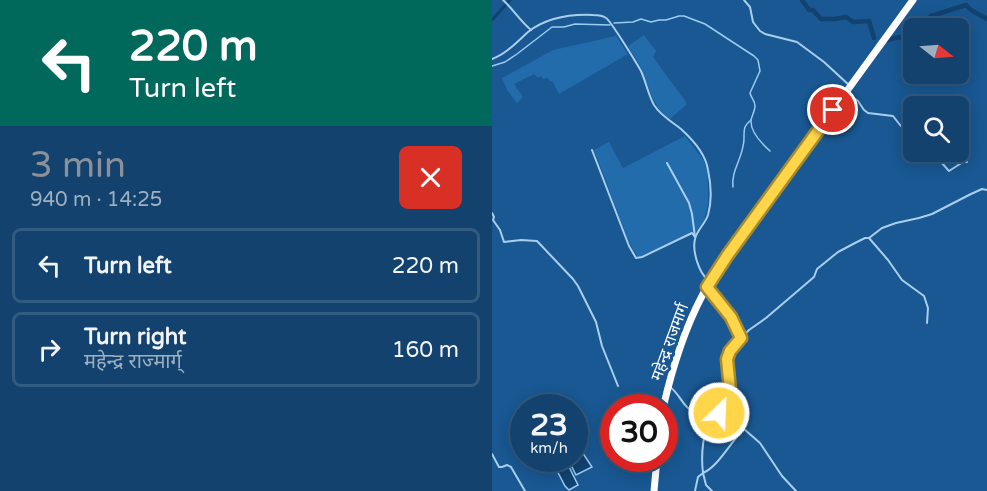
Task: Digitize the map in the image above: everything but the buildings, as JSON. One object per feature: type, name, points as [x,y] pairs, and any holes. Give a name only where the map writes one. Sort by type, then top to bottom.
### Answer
[{"type":"highway","name":"महेन्द्र राजमार्ग","points":[[666,394],[683,337],[702,296],[727,256],[913,0]]},
{"type":"highway","points":[[654,491],[656,472]]},
{"type":"street","points":[[744,0],[750,7],[753,22],[759,31],[797,42],[820,58],[864,110],[868,113],[893,116],[903,128]]},
{"type":"street","points":[[503,1],[531,30]]},
{"type":"street","points":[[492,59],[504,53],[531,30],[547,20],[592,15],[602,16],[610,22],[637,65],[658,111],[683,131],[707,162],[710,183],[709,210],[707,219],[695,237]]},
{"type":"street","points":[[592,150],[636,258],[692,233],[695,237]]},
{"type":"street","points":[[941,162],[949,171],[963,162]]},
{"type":"street","points":[[667,163],[689,203],[695,237],[694,250],[701,272],[731,317],[741,338]]},
{"type":"street","points":[[728,408],[730,390],[727,359],[730,351],[741,338],[814,277],[818,269],[830,258],[889,225],[932,214],[982,189],[987,190]]},
{"type":"street","points":[[492,213],[504,242],[537,241],[573,279],[596,322],[602,346],[618,386]]},
{"type":"street","points":[[869,238],[902,280],[924,296],[928,308],[927,323]]},
{"type":"street","points":[[668,387],[675,390],[682,402],[693,412],[714,415]]},
{"type":"street","points":[[712,491],[705,482],[701,461],[707,424],[714,415],[728,408]]},
{"type":"street","points":[[728,408],[742,423],[744,429],[760,443],[782,476],[796,491]]},
{"type":"street","points":[[695,491],[698,477],[710,469],[744,429]]},
{"type":"street","points":[[492,454],[500,466],[511,467],[525,491]]},
{"type":"shaded area","points":[[644,35],[656,51],[653,57],[686,102],[686,105],[670,119],[656,104],[628,46]]},
{"type":"shaded area","points":[[616,36],[628,54],[559,94],[553,82],[548,78],[543,79],[541,76],[538,78],[534,74],[514,84],[523,97],[517,103],[507,90],[502,78],[553,50]]},
{"type":"shaded area","points":[[685,136],[704,161],[707,171],[708,205],[704,220],[697,231],[638,257],[628,240],[594,150],[609,142],[623,168]]},
{"type":"shaded area","points":[[558,472],[572,472],[578,485],[569,490]]},
{"type":"waterway","points":[[492,20],[510,0]]},
{"type":"waterway","points":[[802,0],[809,10],[813,10],[821,19],[846,17],[853,22],[869,21],[874,38]]},
{"type":"waterway","points":[[929,18],[966,5],[987,19]]},
{"type":"waterway","points":[[614,23],[641,19],[651,22],[684,16],[705,24],[754,56],[758,60],[760,71],[750,93],[755,106],[751,124],[757,137],[770,151]]},
{"type":"waterway","points":[[492,66],[505,62],[552,27],[575,24],[610,25]]},
{"type":"waterway","points":[[887,40],[900,37],[903,39]]},
{"type":"waterway","points":[[733,187],[733,176],[744,144],[745,127],[751,120]]},
{"type":"route","points":[[719,413],[728,408],[730,399],[727,359],[730,351],[741,338],[731,317],[707,287],[833,110]]}]
